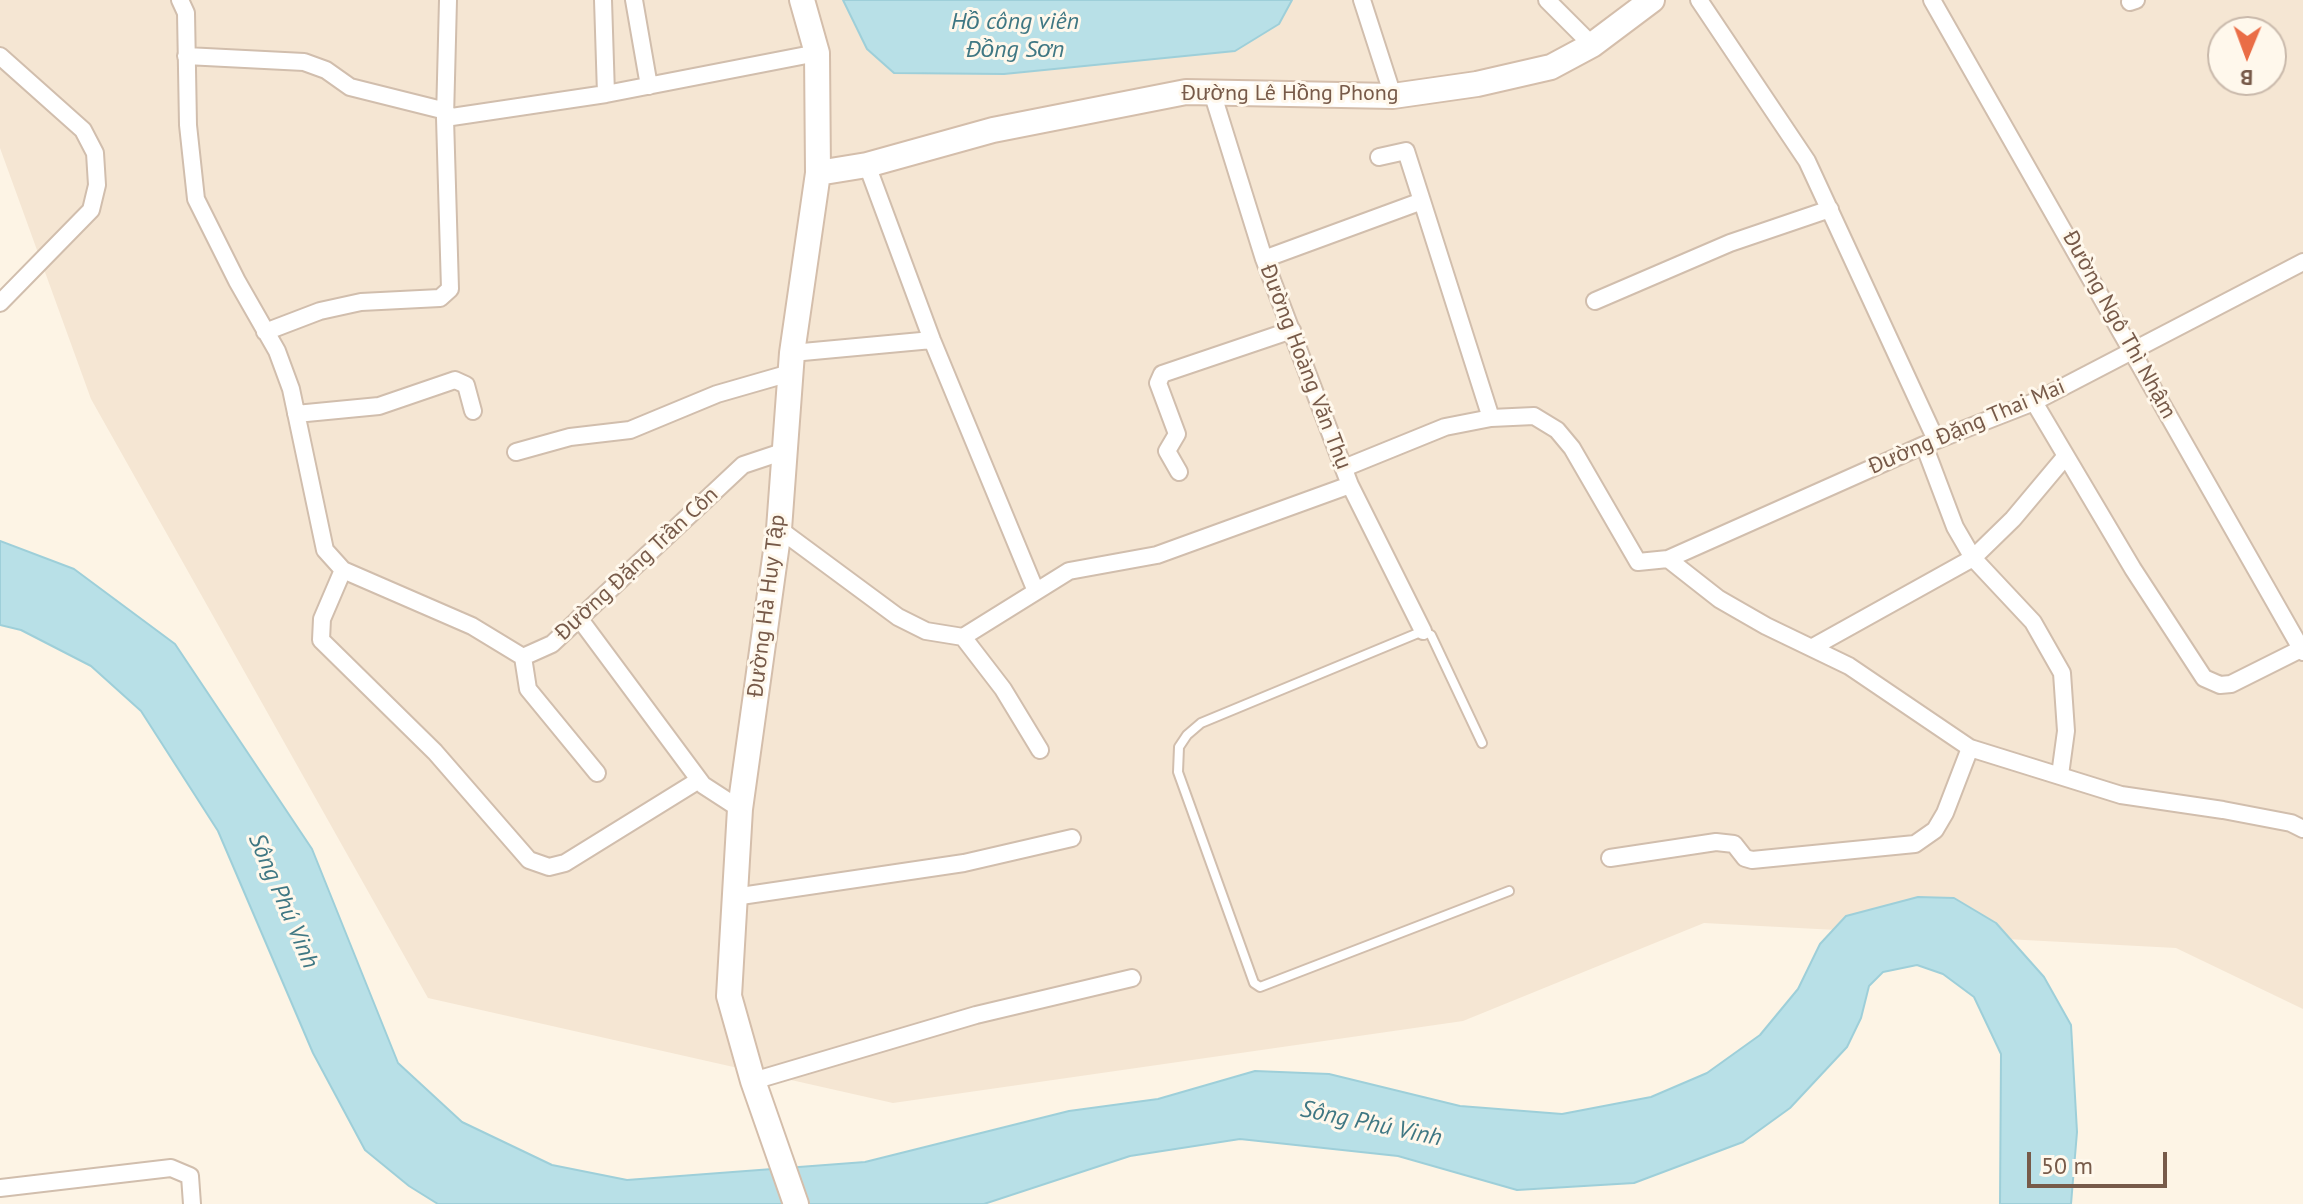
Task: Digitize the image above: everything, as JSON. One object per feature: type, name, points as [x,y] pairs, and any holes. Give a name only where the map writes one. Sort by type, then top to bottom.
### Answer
[{"type":"main road","name":"Đường Hà Huy Tập","points":[[796,1204],[753,1081],[729,996],[740,809],[779,529],[782,452],[791,363],[818,173],[817,53],[802,0]]},
{"type":"main road","name":"Đường Lê Hồng Phong","points":[[818,173],[867,165],[993,130],[1186,92],[1393,96],[1477,84],[1551,67],[1592,45],[1652,0]]},
{"type":"street","points":[[180,0],[186,13],[188,125],[196,199],[277,351],[296,414],[325,550],[343,570],[472,626],[523,657],[528,689],[597,773]]},
{"type":"street","points":[[265,332],[320,311],[361,302],[424,300],[446,295],[453,281],[446,115],[448,0]]},
{"type":"street","points":[[603,0],[606,94]]},
{"type":"street","points":[[634,0],[649,86]]},
{"type":"street","points":[[1362,0],[1393,96]]},
{"type":"street","points":[[1547,0],[1592,45]]},
{"type":"street","points":[[1699,0],[1807,161],[1930,442],[1955,527],[1973,558],[2033,622],[2062,673],[2066,715],[2060,775]]},
{"type":"street","name":"Đường Ngô Thì Nhậm","points":[[1932,0],[2302,651]]},
{"type":"street","points":[[186,56],[304,62],[326,70],[350,87],[446,115],[606,94],[817,53]]},
{"type":"street","points":[[0,56],[83,130],[95,153],[97,185],[91,210],[0,303]]},
{"type":"street","name":"Đường Hoàng Văn Thụ","points":[[1212,92],[1264,259],[1350,485],[1423,631]]},
{"type":"street","points":[[1379,157],[1406,151],[1491,418]]},
{"type":"street","points":[[867,165],[932,340],[1035,589]]},
{"type":"street","points":[[1264,259],[1422,201]]},
{"type":"street","points":[[1595,301],[1730,243],[1830,209]]},
{"type":"street","name":"Đường Đặng Thai Mai","points":[[1668,559],[1930,442],[2034,402],[2303,263]]},
{"type":"street","points":[[1179,472],[1167,451],[1177,434],[1158,383],[1162,374],[1292,330]]},
{"type":"street","points":[[516,452],[570,437],[630,430],[791,363],[932,340]]},
{"type":"street","points":[[296,414],[379,406],[455,380],[466,385],[473,411]]},
{"type":"street","points":[[2034,402],[2065,457],[2204,678],[2220,685],[2231,684],[2302,651]]},
{"type":"street","points":[[1344,468],[1445,427],[1491,418],[1534,416],[1557,430],[1572,448],[1638,562],[1668,559],[1719,599],[1766,626],[1849,666],[1970,748],[2121,795],[2223,810],[2291,823],[2303,829]]},
{"type":"street","name":"Đường Đặng Trần Côn","points":[[523,657],[552,644],[743,465],[782,452]]},
{"type":"street","points":[[1813,647],[1973,558],[2013,519],[2065,457]]},
{"type":"street","points":[[779,529],[898,617],[926,631],[963,637],[1035,589],[1069,571],[1157,555],[1350,485]]},
{"type":"street","points":[[343,570],[322,619],[321,640],[435,752],[529,860],[549,867],[565,863],[699,780]]},
{"type":"street","points":[[579,618],[699,780],[740,809]]},
{"type":"street","points":[[963,637],[1003,689],[1040,750]]},
{"type":"street","points":[[1610,858],[1716,842],[1734,844],[1745,858],[1752,860],[1915,844],[1935,830],[1945,813],[1970,748]]},
{"type":"street","points":[[734,897],[964,863],[1072,838]]},
{"type":"street","points":[[753,1081],[976,1015],[1132,978]]},
{"type":"street","points":[[0,1188],[171,1168],[190,1176],[192,1204]]},
{"type":"lane","points":[[1482,743],[1431,635],[1423,631],[1201,723],[1179,747],[1178,772],[1254,983],[1260,987],[1509,891]]},
{"type":"shaded area","points":[[0,0],[2303,0],[2303,1009],[2176,948],[1704,923],[1463,1021],[893,1103],[428,998],[91,399],[0,148]]},
{"type":"water","name":"Hồ công viên Đồng Sơn","points":[[843,0],[1292,0],[1279,24],[1235,51],[1004,74],[894,73],[867,49]]},
{"type":"water","name":"Sông Phú Vinh","points":[[0,541],[74,569],[175,644],[312,849],[398,1063],[462,1122],[552,1165],[627,1180],[865,1162],[1069,1111],[1158,1099],[1255,1071],[1329,1074],[1460,1106],[1562,1114],[1651,1097],[1707,1073],[1760,1035],[1798,989],[1820,944],[1846,916],[1918,897],[1954,898],[1996,923],[2044,977],[2071,1025],[2077,1132],[2071,1204],[2000,1204],[2001,1054],[1974,997],[1943,974],[1917,965],[1883,972],[1869,986],[1861,1018],[1847,1047],[1790,1108],[1743,1142],[1634,1183],[1517,1190],[1398,1156],[1240,1139],[1130,1156],[984,1204],[438,1204],[409,1186],[365,1150],[313,1053],[218,831],[141,711],[91,666],[21,630],[0,625]]}]
